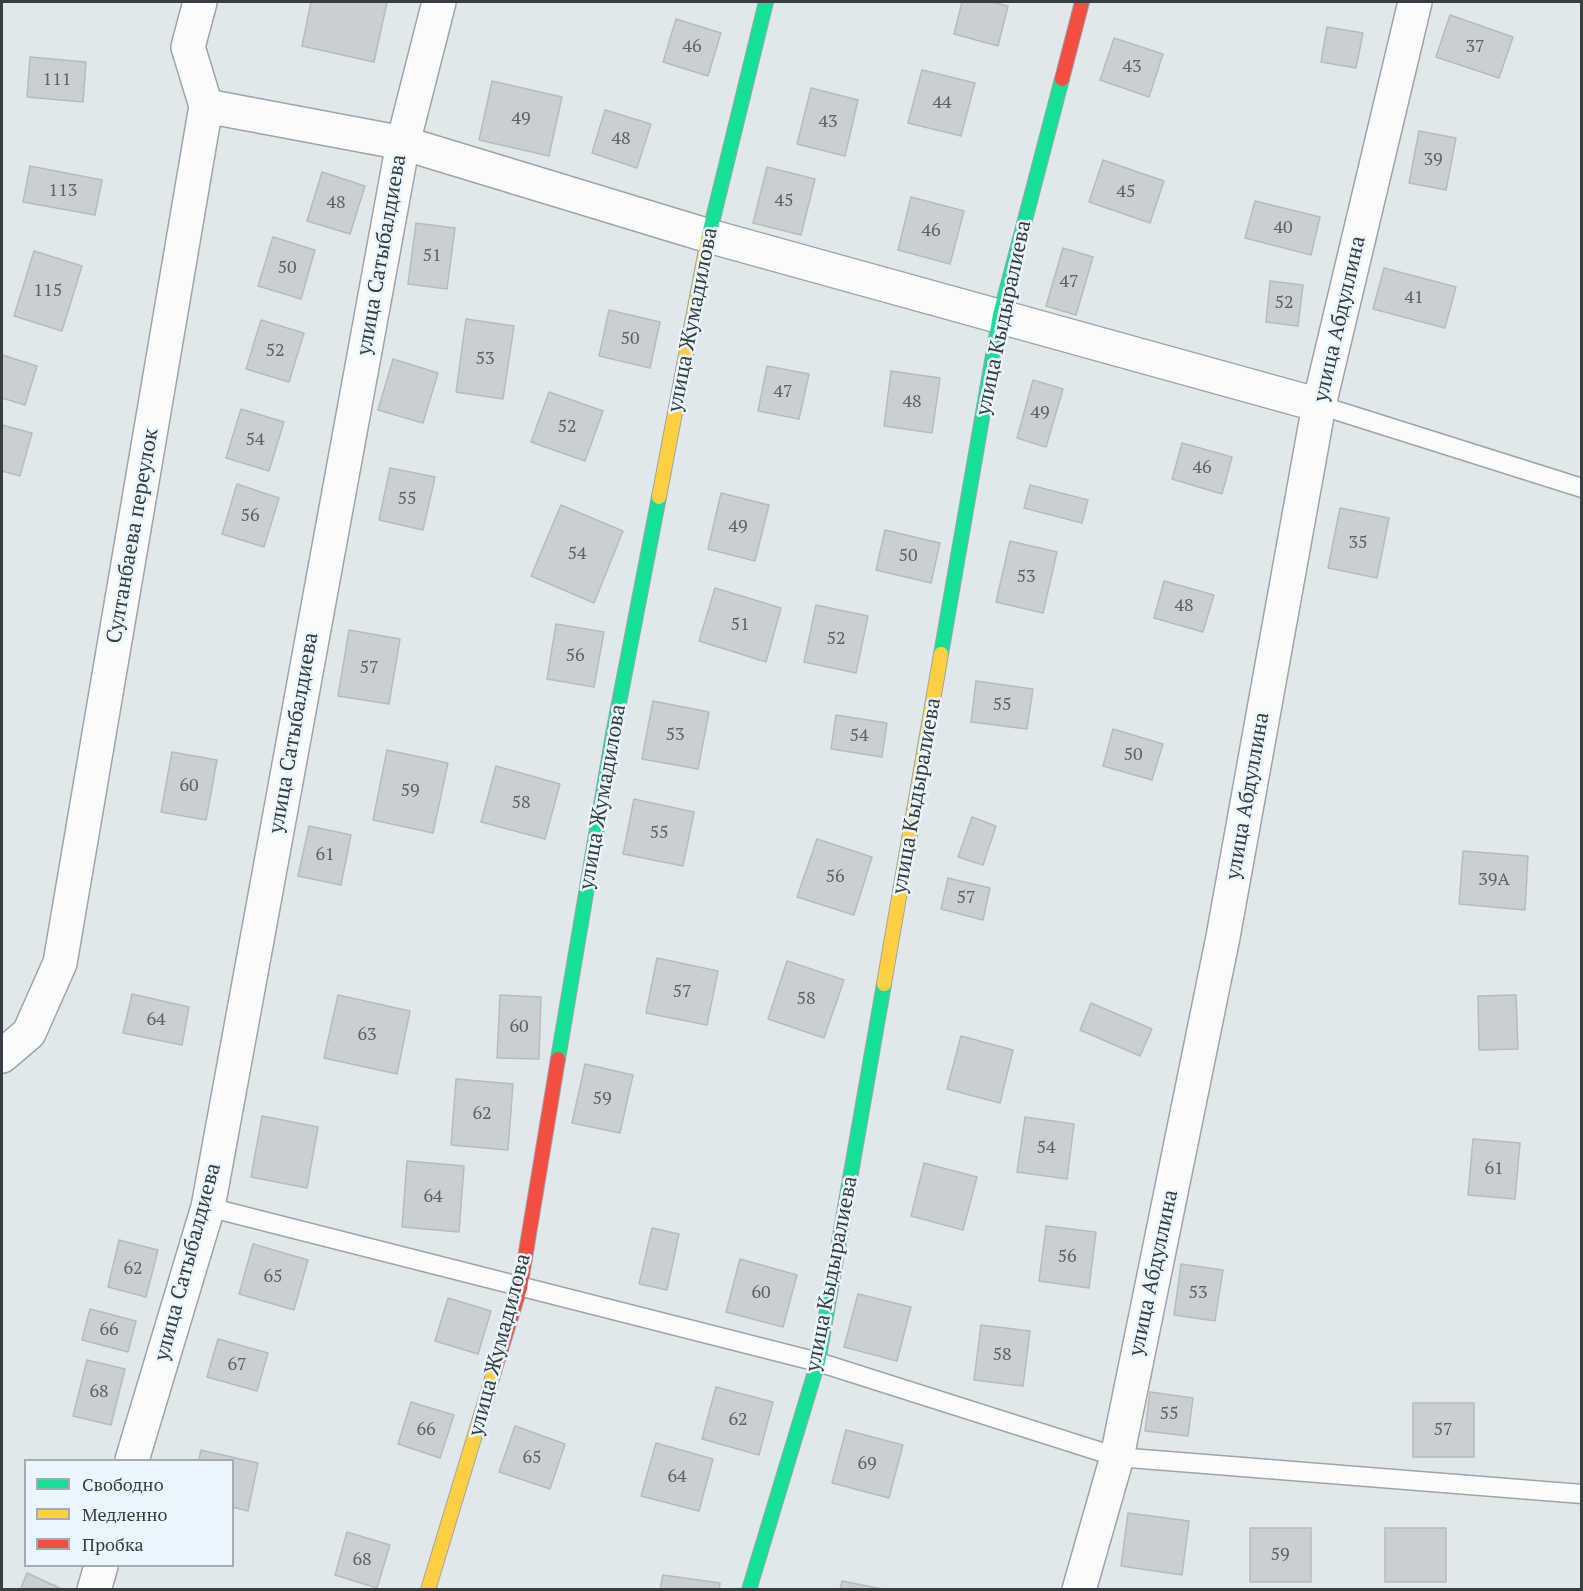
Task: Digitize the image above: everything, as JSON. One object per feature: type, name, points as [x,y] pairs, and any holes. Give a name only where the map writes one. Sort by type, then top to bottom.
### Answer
[{"type":"street","name":"Султанбаева переулок","points":[[2,1056],[29,1033],[60,963],[207,106],[188,47],[200,2]]},
{"type":"street","name":"улица Сатыбалдиева","points":[[133,1459],[208,1207],[403,143],[439,2]]},
{"type":"street","name":"улица Жумадилова","points":[[428,1590],[520,1288],[613,734],[709,236],[766,2]]},
{"type":"street","name":"улица Кыдыралиева","points":[[749,1590],[818,1362],[1000,315],[1082,2]]},
{"type":"street","name":"улица Абдуллина","points":[[1079,1590],[1116,1457],[1223,937],[1319,405],[1414,2]]},
{"type":"street","points":[[207,106],[403,143],[709,236],[1319,405]]},
{"type":"street","points":[[94,1590],[101,1567]]},
{"type":"lane","points":[[1319,405],[1581,488]]},
{"type":"lane","points":[[208,1207],[818,1362],[1116,1457],[1581,1494]]},
{"type":"building","points":[[311,2],[387,2],[374,62],[302,46]]},
{"type":"building","points":[[962,2],[992,2],[1008,6],[998,46],[954,34]]},
{"type":"building","points":[[1450,15],[1513,37],[1499,78],[1436,57]]},
{"type":"building","points":[[676,19],[721,33],[708,76],[663,62]]},
{"type":"building","points":[[1327,27],[1363,33],[1356,68],[1321,62]]},
{"type":"building","points":[[1114,38],[1163,54],[1149,97],[1100,80]]},
{"type":"building","points":[[30,57],[86,62],[83,102],[27,97]]},
{"type":"building","points":[[922,70],[975,83],[961,136],[908,123]]},
{"type":"building","points":[[492,81],[562,97],[549,156],[479,140]]},
{"type":"building","points":[[811,88],[858,100],[845,156],[797,144]]},
{"type":"building","points":[[605,110],[651,124],[637,168],[592,153]]},
{"type":"building","points":[[1419,131],[1456,138],[1446,190],[1409,183]]},
{"type":"building","points":[[1103,160],[1164,181],[1150,223],[1089,202]]},
{"type":"building","points":[[30,166],[102,180],[95,215],[23,202]]},
{"type":"building","points":[[767,167],[815,179],[801,235],[753,223]]},
{"type":"building","points":[[322,172],[365,186],[350,234],[307,221]]},
{"type":"building","points":[[911,197],[964,211],[950,264],[898,250]]},
{"type":"building","points":[[1255,201],[1320,217],[1311,255],[1245,238]]},
{"type":"building","points":[[416,223],[455,228],[447,289],[408,284]]},
{"type":"building","points":[[273,237],[315,250],[301,299],[258,286]]},
{"type":"building","points":[[1063,248],[1093,257],[1076,315],[1046,306]]},
{"type":"building","points":[[34,251],[82,266],[62,331],[14,316]]},
{"type":"building","points":[[1384,268],[1456,287],[1445,328],[1373,309]]},
{"type":"building","points":[[1270,281],[1303,285],[1298,326],[1266,322]]},
{"type":"building","points":[[609,310],[660,322],[650,368],[599,356]]},
{"type":"building","points":[[466,319],[514,326],[503,399],[456,392]]},
{"type":"building","points":[[261,320],[304,333],[289,382],[246,369]]},
{"type":"building","points":[[2,355],[37,366],[25,405],[2,398]]},
{"type":"building","points":[[393,359],[438,373],[423,423],[378,410]]},
{"type":"building","points":[[767,366],[809,374],[799,419],[758,411]]},
{"type":"building","points":[[891,371],[940,378],[932,433],[884,426]]},
{"type":"building","points":[[1033,380],[1063,389],[1046,447],[1017,438]]},
{"type":"building","points":[[549,392],[603,411],[585,461],[531,442]]},
{"type":"building","points":[[241,409],[284,422],[269,471],[226,458]]},
{"type":"building","points":[[2,425],[32,433],[20,476],[2,471]]},
{"type":"building","points":[[1182,443],[1232,457],[1222,494],[1172,479]]},
{"type":"building","points":[[390,468],[435,477],[423,530],[379,520]]},
{"type":"building","points":[[237,484],[279,498],[264,547],[222,534]]},
{"type":"building","points":[[1030,485],[1088,500],[1082,523],[1024,508]]},
{"type":"building","points":[[721,493],[769,505],[755,561],[708,549]]},
{"type":"building","points":[[561,505],[623,531],[594,603],[531,576]]},
{"type":"building","points":[[1340,508],[1389,518],[1377,578],[1328,568]]},
{"type":"building","points":[[885,530],[940,543],[931,583],[876,570]]},
{"type":"building","points":[[1010,541],[1057,552],[1043,613],[996,602]]},
{"type":"building","points":[[1164,581],[1214,595],[1203,632],[1154,618]]},
{"type":"building","points":[[715,588],[781,608],[766,662],[699,641]]},
{"type":"building","points":[[816,605],[868,616],[856,673],[804,662]]},
{"type":"building","points":[[556,624],[604,632],[594,687],[547,679]]},
{"type":"building","points":[[349,630],[400,639],[389,704],[338,696]]},
{"type":"building","points":[[976,681],[1033,689],[1027,729],[971,722]]},
{"type":"building","points":[[653,701],[709,712],[698,769],[642,759]]},
{"type":"building","points":[[836,715],[887,723],[882,757],[831,749]]},
{"type":"building","points":[[1113,729],[1163,744],[1152,780],[1103,766]]},
{"type":"building","points":[[387,750],[448,763],[433,833],[373,820]]},
{"type":"building","points":[[172,752],[217,760],[206,820],[161,812]]},
{"type":"building","points":[[496,766],[560,784],[545,839],[481,822]]},
{"type":"building","points":[[634,799],[694,812],[683,866],[623,854]]},
{"type":"building","points":[[972,817],[996,826],[983,865],[958,857]]},
{"type":"building","points":[[309,826],[351,835],[341,885],[298,876]]},
{"type":"building","points":[[817,839],[872,857],[854,915],[797,897]]},
{"type":"building","points":[[1463,851],[1528,856],[1525,910],[1459,904]]},
{"type":"building","points":[[948,878],[990,888],[983,920],[941,909]]},
{"type":"building","points":[[657,958],[718,971],[707,1025],[646,1013]]},
{"type":"building","points":[[787,961],[844,980],[824,1038],[768,1019]]},
{"type":"building","points":[[132,994],[189,1007],[182,1045],[123,1033]]},
{"type":"building","points":[[338,995],[410,1011],[397,1074],[324,1058]]},
{"type":"building","points":[[500,995],[541,997],[539,1059],[497,1058]]},
{"type":"building","points":[[1516,995],[1518,1049],[1479,1050],[1478,996]]},
{"type":"building","points":[[1091,1003],[1152,1029],[1140,1056],[1080,1030]]},
{"type":"building","points":[[961,1036],[1013,1050],[1000,1103],[947,1089]]},
{"type":"building","points":[[585,1064],[633,1075],[620,1133],[572,1123]]},
{"type":"building","points":[[456,1079],[513,1084],[508,1150],[451,1145]]},
{"type":"building","points":[[262,1116],[318,1127],[307,1188],[251,1177]]},
{"type":"building","points":[[1025,1117],[1074,1124],[1067,1179],[1017,1172]]},
{"type":"building","points":[[1473,1139],[1520,1143],[1515,1199],[1468,1195]]},
{"type":"building","points":[[407,1161],[464,1166],[459,1232],[402,1227]]},
{"type":"building","points":[[924,1163],[977,1177],[963,1230],[911,1216]]},
{"type":"building","points":[[1046,1226],[1096,1232],[1089,1288],[1039,1281]]},
{"type":"building","points":[[652,1228],[679,1234],[667,1290],[639,1284]]},
{"type":"building","points":[[119,1240],[158,1250],[146,1297],[108,1287]]},
{"type":"building","points":[[253,1244],[308,1260],[294,1310],[239,1294]]},
{"type":"building","points":[[740,1259],[797,1275],[783,1327],[726,1312]]},
{"type":"building","points":[[1181,1264],[1223,1270],[1215,1321],[1174,1315]]},
{"type":"building","points":[[858,1294],[911,1307],[897,1361],[844,1347]]},
{"type":"building","points":[[448,1298],[491,1311],[478,1354],[435,1341]]},
{"type":"building","points":[[90,1309],[136,1321],[128,1352],[82,1340]]},
{"type":"building","points":[[981,1325],[1030,1331],[1023,1386],[974,1380]]},
{"type":"building","points":[[218,1339],[268,1353],[257,1391],[207,1377]]},
{"type":"building","points":[[87,1360],[125,1369],[111,1425],[73,1416]]},
{"type":"building","points":[[716,1387],[773,1402],[759,1455],[702,1439]]},
{"type":"building","points":[[1150,1392],[1193,1398],[1188,1436],[1145,1431]]},
{"type":"building","points":[[411,1402],[454,1415],[440,1458],[398,1444]]},
{"type":"building","points":[[1413,1403],[1474,1403],[1474,1457],[1413,1457]]},
{"type":"building","points":[[515,1426],[565,1444],[550,1489],[499,1472]]},
{"type":"building","points":[[846,1430],[903,1445],[889,1498],[832,1483]]},
{"type":"building","points":[[656,1443],[713,1459],[699,1511],[641,1496]]},
{"type":"building","points":[[201,1450],[258,1463],[248,1511],[234,1508],[234,1459],[199,1459]]},
{"type":"building","points":[[1128,1513],[1189,1521],[1182,1575],[1121,1566]]},
{"type":"building","points":[[1250,1528],[1311,1528],[1311,1582],[1250,1582]]},
{"type":"building","points":[[1385,1528],[1446,1528],[1446,1582],[1385,1582]]},
{"type":"building","points":[[347,1532],[390,1545],[377,1588],[335,1575]]},
{"type":"building","points":[[27,1573],[64,1590],[20,1590]]},
{"type":"building","points":[[663,1575],[720,1583],[719,1590],[660,1590]]},
{"type":"building","points":[[842,1581],[887,1590],[840,1590]]},
{"type":"traffic: fast","points":[[708,239],[766,2]]},
{"type":"traffic: fast","points":[[941,654],[1000,315],[1062,79]]},
{"type":"traffic: fast","points":[[558,1059],[613,734],[659,497]]},
{"type":"traffic: fast","points":[[749,1590],[818,1362],[884,984]]},
{"type":"traffic: slow","points":[[659,497],[708,239]]},
{"type":"traffic: slow","points":[[884,984],[941,654]]},
{"type":"traffic: slow","points":[[428,1590],[498,1359]]},
{"type":"traffic: jam","points":[[1062,79],[1082,2]]},
{"type":"traffic: jam","points":[[498,1359],[520,1288],[558,1059]]}]
